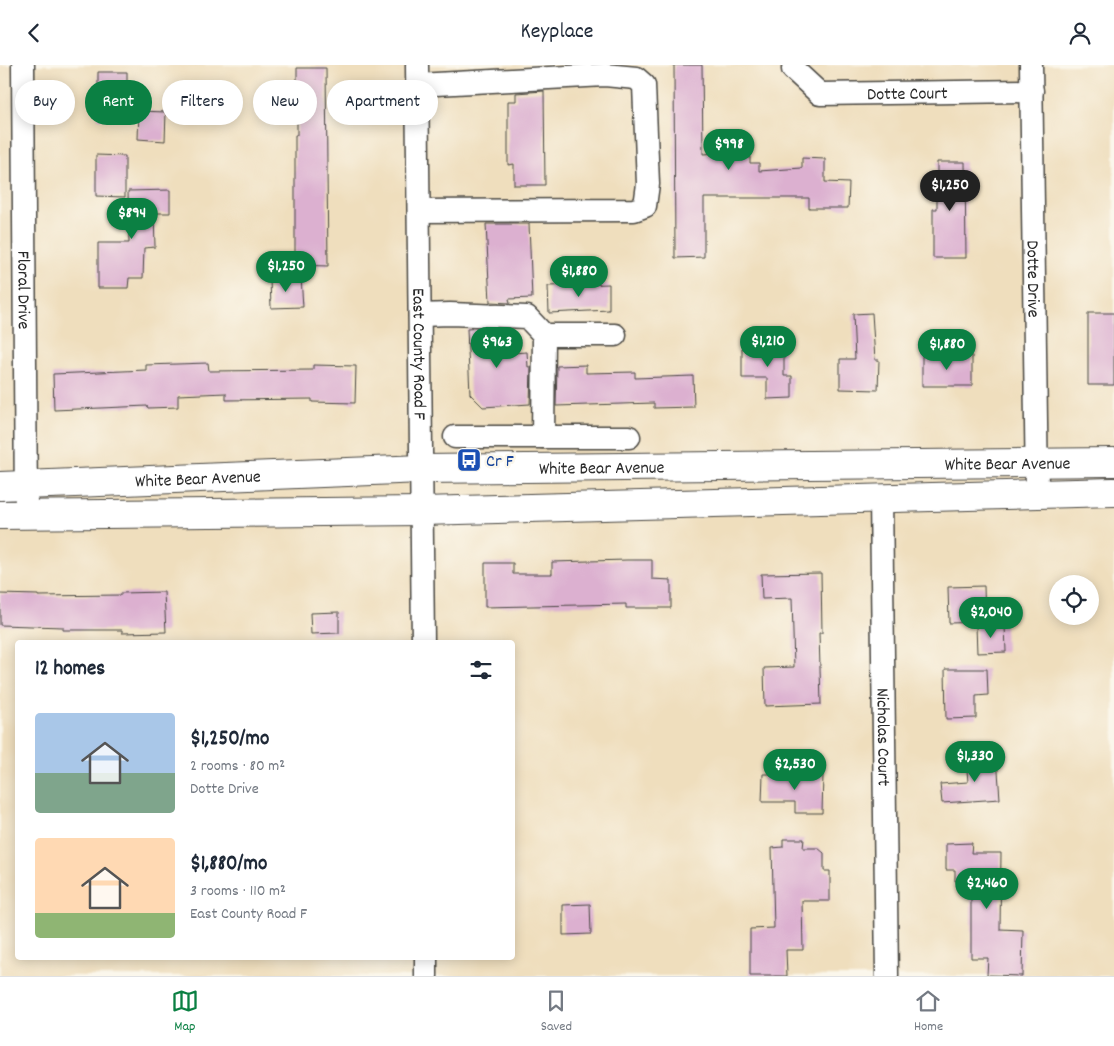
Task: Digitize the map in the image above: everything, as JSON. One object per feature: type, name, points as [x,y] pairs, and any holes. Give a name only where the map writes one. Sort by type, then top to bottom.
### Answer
[{"type":"main road","name":"White Bear Avenue","points":[[13,485],[422,469],[1114,462]]},
{"type":"main road","name":"White Bear Avenue","points":[[13,515],[422,511],[1114,492]]},
{"type":"street","name":"Floral Drive","points":[[13,515],[23,65]]},
{"type":"street","name":"Dotte Drive","points":[[1031,65],[1037,493]]},
{"type":"street","name":"Dotte Court","points":[[793,69],[820,94],[1032,91]]},
{"type":"street","name":"East County Road F","points":[[417,75],[423,640]]},
{"type":"street","points":[[417,75],[605,75],[636,78],[644,85],[648,184],[645,206],[634,210],[419,211]]},
{"type":"street","points":[[420,315],[450,313],[528,317],[544,335],[543,437]]},
{"type":"street","points":[[544,335],[616,335]]},
{"type":"street","points":[[455,437],[629,437]]},
{"type":"street","name":"Nicholas Court","points":[[881,497],[888,976]]},
{"type":"street","points":[[426,960],[426,976]]},
{"type":"building","points":[[674,65],[702,65],[703,154],[750,151],[750,163],[759,163],[759,171],[802,168],[802,158],[825,159],[825,182],[849,183],[848,208],[809,208],[809,198],[704,198],[704,257],[675,258]]},
{"type":"building","points":[[297,68],[326,68],[328,266],[295,265],[295,135],[297,135],[297,125],[317,125],[317,80],[297,80]]},
{"type":"building","points":[[98,72],[127,72],[127,80],[98,80]]},
{"type":"building","points":[[544,91],[545,185],[514,185],[514,164],[508,165],[508,101],[516,101],[516,93]]},
{"type":"building","points":[[152,111],[162,112],[162,125],[166,125],[165,141],[138,139],[138,125],[152,125]]},
{"type":"building","points":[[96,155],[125,156],[125,197],[96,196]]},
{"type":"building","points":[[937,162],[965,162],[966,258],[933,258],[933,209],[937,209]]},
{"type":"building","points":[[170,190],[170,213],[154,213],[155,247],[144,248],[143,278],[129,278],[128,288],[98,288],[98,243],[129,243],[128,191]]},
{"type":"building","points":[[486,224],[529,224],[532,298],[509,299],[510,303],[490,302]]},
{"type":"building","points":[[301,277],[303,307],[271,308],[270,279]]},
{"type":"building","points":[[609,284],[609,310],[549,313],[548,286]]},
{"type":"building","points":[[872,313],[875,360],[879,360],[878,390],[840,389],[840,359],[855,359],[853,314]]},
{"type":"building","points":[[1088,313],[1114,313],[1114,385],[1088,385]]},
{"type":"building","points":[[467,329],[511,329],[512,353],[527,352],[528,367],[531,366],[530,404],[483,407],[470,394]]},
{"type":"building","points":[[767,340],[784,340],[784,376],[792,376],[792,398],[767,399],[767,378],[742,378],[742,348],[767,348]]},
{"type":"building","points":[[922,356],[972,356],[972,386],[922,386]]},
{"type":"building","points":[[208,363],[209,371],[313,370],[313,365],[356,366],[355,403],[312,402],[312,399],[226,400],[226,393],[178,395],[178,407],[148,408],[147,406],[54,410],[53,374],[146,370],[146,365]]},
{"type":"building","points":[[586,365],[586,373],[635,372],[635,378],[693,376],[694,407],[654,408],[654,403],[556,406],[557,366]]},
{"type":"building","points":[[652,560],[652,579],[671,580],[671,608],[626,608],[626,604],[485,607],[485,563],[513,563],[513,574],[552,574],[552,562]]},
{"type":"building","points":[[821,573],[822,633],[819,633],[821,704],[765,706],[764,668],[794,667],[792,598],[762,599],[761,574]]},
{"type":"building","points":[[984,586],[985,622],[949,623],[948,587]]},
{"type":"building","points":[[164,592],[166,632],[122,633],[122,630],[63,630],[63,627],[0,625],[0,594],[38,596],[121,595],[121,593]]},
{"type":"building","points":[[339,612],[339,633],[311,634],[310,613]]},
{"type":"building","points":[[1005,625],[1006,652],[977,653],[976,626]]},
{"type":"building","points":[[945,669],[987,669],[988,695],[976,696],[976,718],[946,719]]},
{"type":"building","points":[[997,758],[1000,799],[942,803],[940,784],[968,782],[966,759]]},
{"type":"building","points":[[763,774],[823,774],[822,813],[795,813],[795,802],[762,802]]},
{"type":"building","points":[[783,839],[804,839],[803,848],[818,848],[824,853],[824,871],[830,871],[830,901],[802,901],[803,950],[786,950],[787,976],[750,976],[750,929],[774,928],[772,848],[783,847]]},
{"type":"building","points":[[972,843],[971,853],[1001,853],[1000,929],[1023,930],[1022,976],[987,975],[988,958],[971,958],[971,880],[955,881],[955,870],[946,870],[946,844]]},
{"type":"building","points":[[590,904],[591,934],[563,935],[563,905]]},
{"type":"place","name":"Cr F","points":[[469,460]]}]
